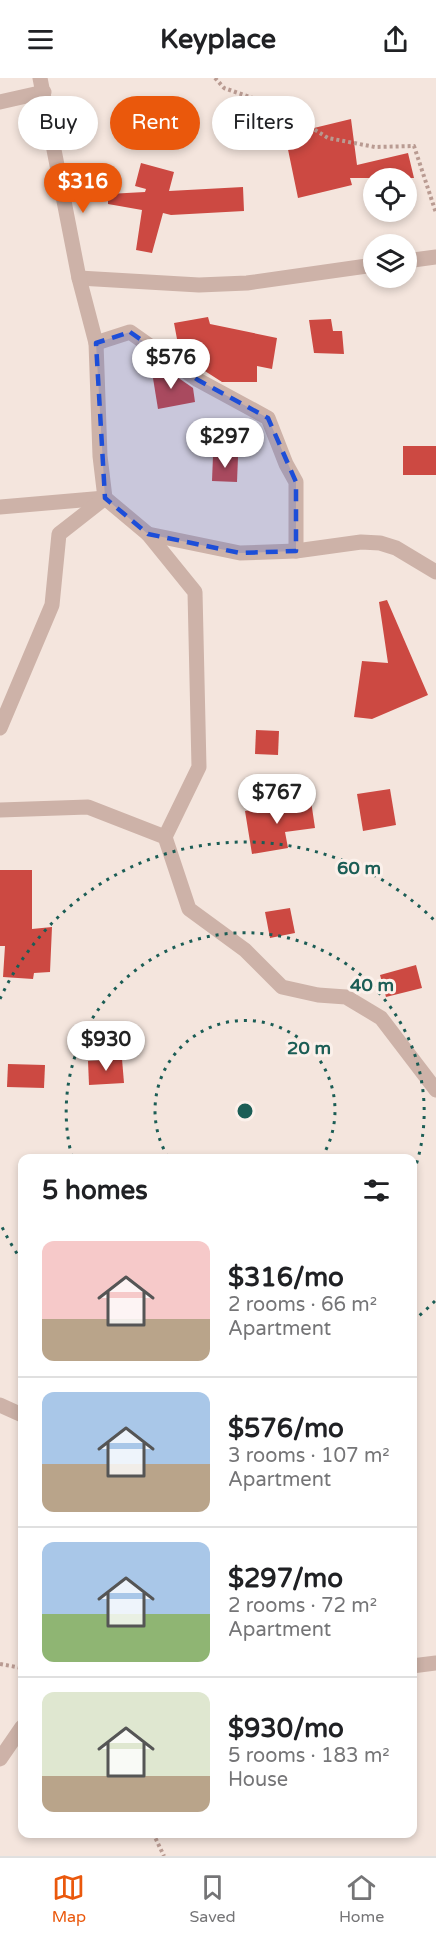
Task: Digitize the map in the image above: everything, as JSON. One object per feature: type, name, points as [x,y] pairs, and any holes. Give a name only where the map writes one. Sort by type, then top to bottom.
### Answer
[{"type":"street","points":[[0,102],[42,85],[79,278],[96,343],[100,456],[105,498],[148,534],[195,592],[199,767],[165,837],[189,909],[245,950],[282,987],[346,998],[381,1018],[435,1085]]},
{"type":"street","points":[[417,260],[436,257]]},
{"type":"street","points":[[79,278],[200,285],[247,283],[363,267]]},
{"type":"street","points":[[96,343],[130,332],[198,380],[268,418],[286,464],[296,482],[296,551]]},
{"type":"street","points":[[0,507],[105,498]]},
{"type":"street","points":[[0,728],[51,605],[59,534],[105,498]]},
{"type":"street","points":[[148,534],[240,553],[296,551],[361,542],[380,543],[396,548],[436,572]]},
{"type":"street","points":[[0,810],[88,807],[165,837]]},
{"type":"street","points":[[0,1405],[18,1413]]},
{"type":"street","points":[[417,1665],[436,1663]]},
{"type":"street","points":[[0,1759],[18,1733]]},
{"type":"path","points":[[215,78],[224,88],[278,107],[328,138],[375,147],[414,146],[436,213]]},
{"type":"path","points":[[0,1664],[18,1667]]},
{"type":"path","points":[[156,1838],[165,1856]]},
{"type":"highlighted area","points":[[130,332],[198,380],[268,418],[296,482],[296,551],[240,553],[148,534],[105,498],[96,343]]},
{"type":"building","points":[[351,119],[357,165],[408,153],[412,168],[363,168],[363,178],[350,178],[352,185],[298,198],[288,150],[315,150],[315,128]]},
{"type":"building","points":[[141,163],[174,172],[169,191],[243,187],[244,211],[171,215],[163,213],[152,253],[136,250],[142,210],[108,204],[108,194],[145,192],[146,189],[135,186]]},
{"type":"building","points":[[208,317],[210,324],[277,338],[272,369],[257,366],[257,382],[222,382],[180,355],[174,323]]},
{"type":"building","points":[[331,319],[333,331],[342,331],[344,354],[314,353],[309,320]]},
{"type":"building","points":[[167,370],[193,388],[195,402],[158,409],[152,372]]},
{"type":"building","points":[[403,446],[436,446],[436,475],[403,475]]},
{"type":"building","points":[[213,456],[238,457],[237,482],[212,481]]},
{"type":"building","points":[[387,600],[428,695],[372,719],[354,717],[362,661],[388,663],[379,602]]},
{"type":"building","points":[[256,730],[279,731],[278,755],[255,754]]},
{"type":"building","points":[[390,789],[396,825],[363,831],[357,794]]},
{"type":"building","points":[[311,801],[315,828],[285,832],[288,848],[252,854],[245,811]]},
{"type":"building","points":[[0,870],[32,870],[32,929],[52,927],[50,972],[34,973],[33,979],[3,977],[5,946],[0,946]]},
{"type":"building","points":[[290,908],[295,933],[270,938],[265,912]]},
{"type":"building","points":[[416,965],[422,988],[386,997],[380,975]]},
{"type":"building","points":[[122,1059],[124,1083],[89,1085],[88,1061]]},
{"type":"building","points":[[8,1064],[45,1065],[44,1088],[7,1087]]}]
